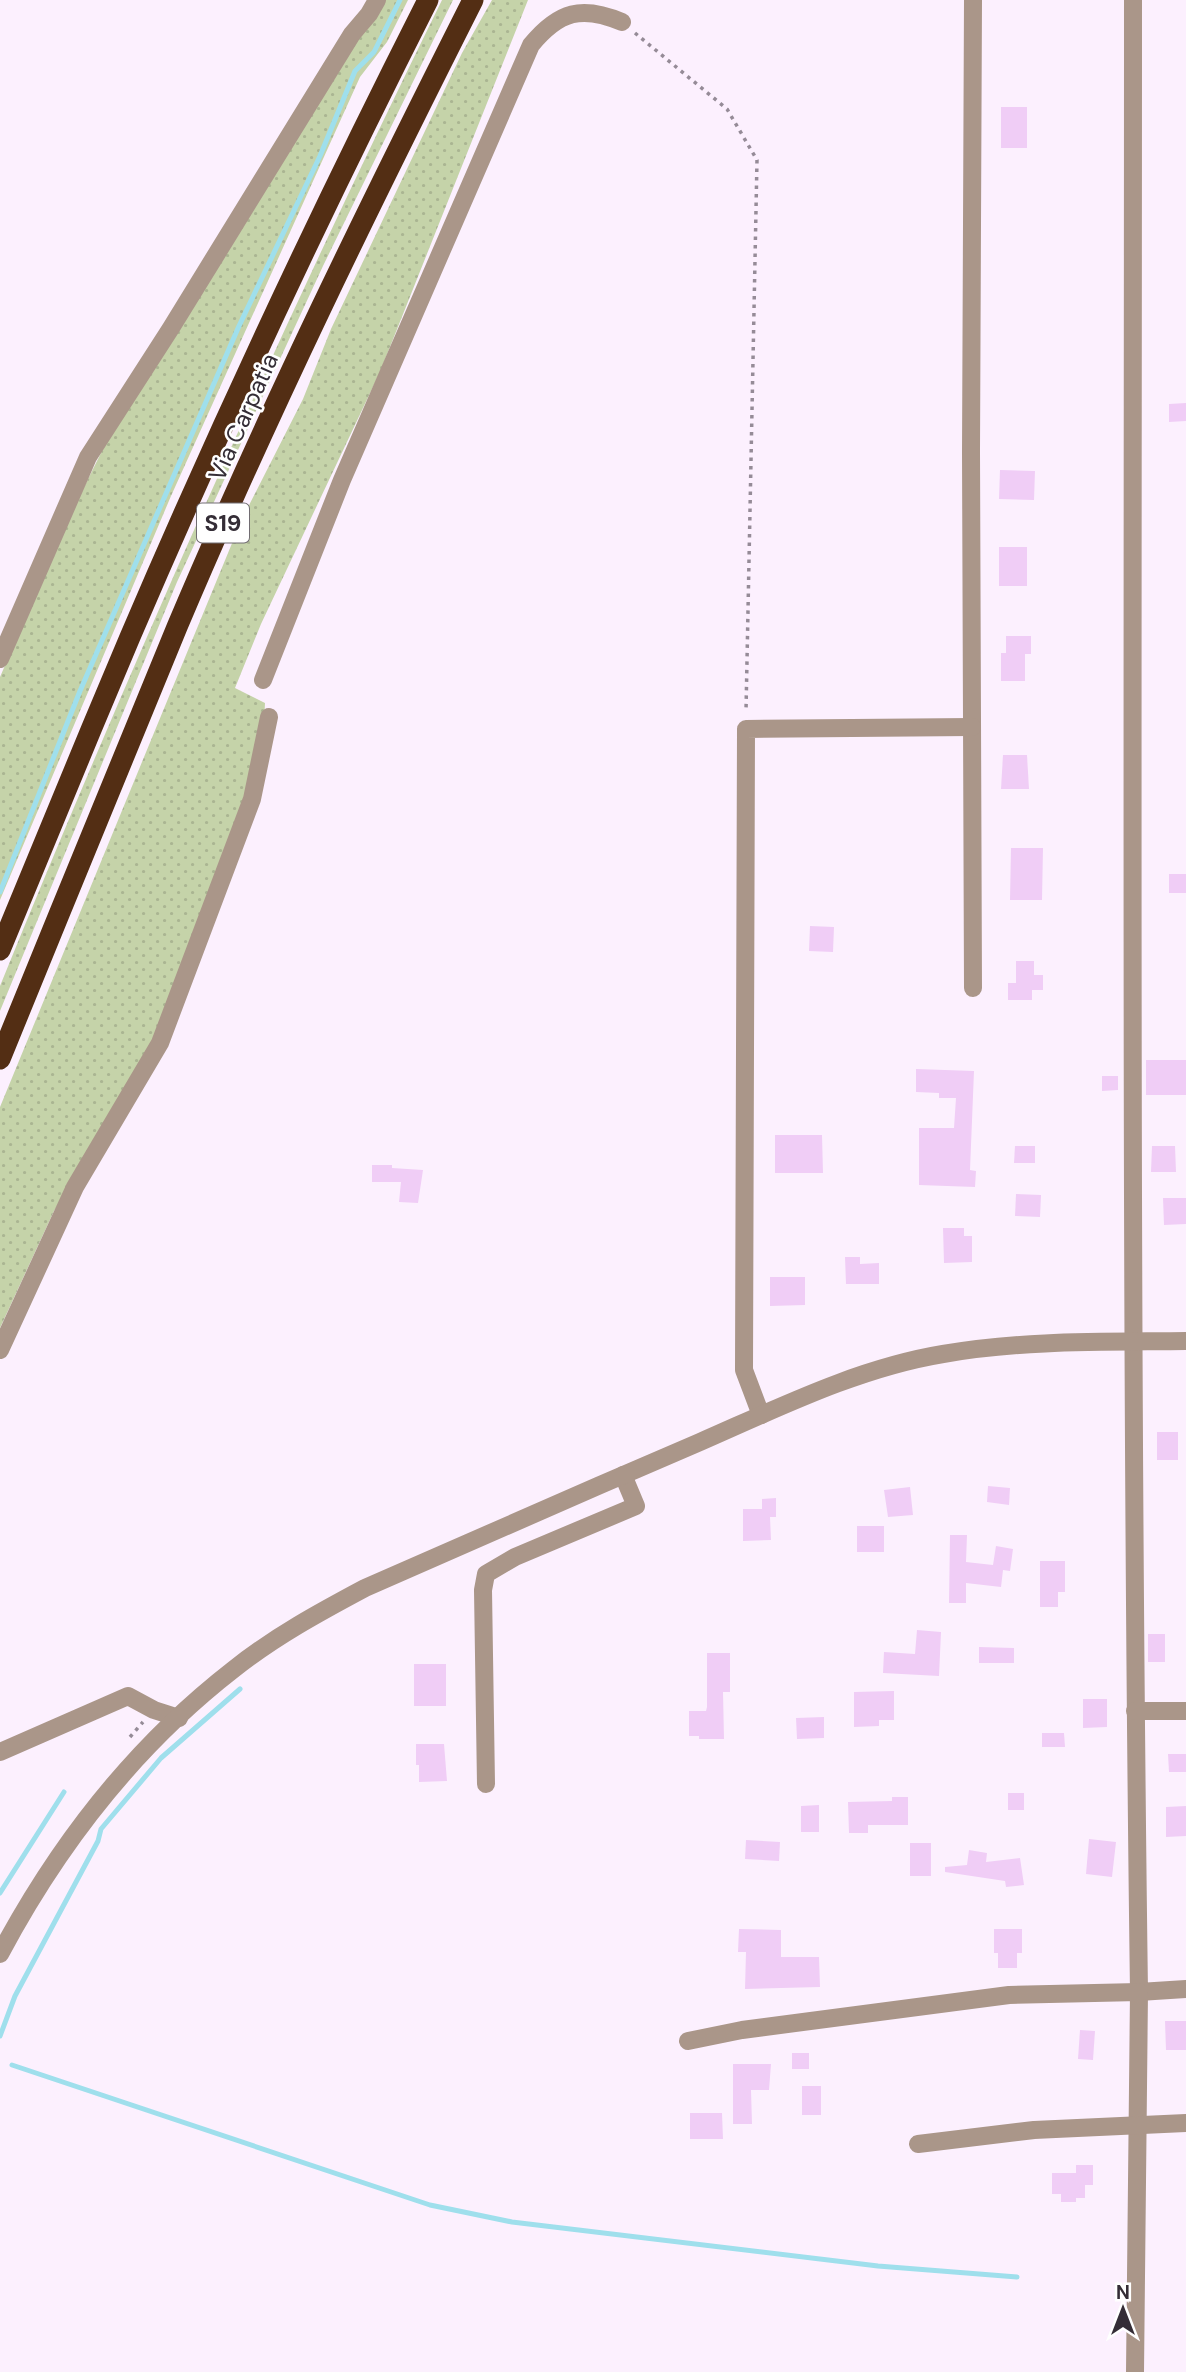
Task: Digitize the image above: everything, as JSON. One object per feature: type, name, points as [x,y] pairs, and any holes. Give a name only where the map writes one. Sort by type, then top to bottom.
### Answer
[{"type":"highway","name":"Via Carpatia","points":[[0,950],[131,636],[249,370],[370,115],[428,0]]},
{"type":"highway","name":"Via Carpatia","points":[[0,1059],[178,625],[229,510],[286,383],[473,0]]},
{"type":"street","points":[[0,659],[88,457],[352,34],[377,0]]},
{"type":"street","points":[[973,0],[973,989]]},
{"type":"street","points":[[1133,0],[1135,1711],[1139,1992],[1135,2372]]},
{"type":"street","points":[[263,680],[342,480],[531,45],[540,34],[566,15],[602,14],[622,22]]},
{"type":"street","points":[[0,1350],[75,1187],[160,1043],[251,799],[269,718]]},
{"type":"street","points":[[761,1415],[744,1370],[746,729],[972,727]]},
{"type":"street","points":[[0,1954],[18,1921],[83,1821],[117,1779],[178,1718],[234,1668],[309,1618],[365,1588],[761,1415],[821,1390],[885,1368],[942,1354],[1000,1346],[1186,1341]]},
{"type":"street","points":[[486,1784],[483,1590],[486,1574],[514,1557],[636,1506],[623,1475]]},
{"type":"street","points":[[0,1752],[128,1696],[154,1710],[178,1718]]},
{"type":"street","points":[[1135,1711],[1186,1711]]},
{"type":"street","points":[[688,2041],[769,2026],[1009,1996],[1186,1989]]},
{"type":"street","points":[[918,2144],[1034,2130],[1186,2123]]},
{"type":"path","points":[[622,22],[727,109],[757,160],[746,729]]},
{"type":"green space","points":[[385,0],[408,0],[387,42],[360,77],[171,496],[0,900],[0,677],[68,519],[107,441],[342,58]]},
{"type":"green space","points":[[442,0],[453,0],[323,266],[177,582],[0,1011],[0,986],[158,612],[325,243]]},
{"type":"green space","points":[[492,0],[528,0],[380,372],[261,624],[235,688],[265,703],[264,723],[251,784],[152,1043],[54,1211],[0,1328],[0,1107],[242,519],[303,399],[331,329],[462,53]]},
{"type":"building","points":[[1001,107],[1027,107],[1027,148],[1001,148]]},
{"type":"building","points":[[1186,403],[1186,421],[1169,422],[1169,404]]},
{"type":"building","points":[[1000,470],[1035,471],[1034,500],[999,499]]},
{"type":"building","points":[[999,547],[1027,547],[1027,586],[999,586]]},
{"type":"building","points":[[1006,636],[1031,636],[1031,654],[1025,654],[1025,681],[1001,681],[1001,653],[1006,653]]},
{"type":"building","points":[[1003,755],[1027,755],[1029,789],[1001,789]]},
{"type":"building","points":[[1011,848],[1043,848],[1042,900],[1010,900]]},
{"type":"building","points":[[1169,874],[1186,874],[1186,893],[1169,893]]},
{"type":"building","points":[[810,926],[834,927],[833,952],[809,951]]},
{"type":"building","points":[[1016,961],[1034,961],[1034,975],[1043,975],[1043,990],[1032,990],[1032,1000],[1008,1000],[1008,983],[1016,983]]},
{"type":"building","points":[[1146,1060],[1186,1060],[1186,1095],[1146,1095]]},
{"type":"building","points":[[916,1069],[974,1071],[970,1170],[976,1171],[975,1187],[919,1185],[919,1128],[954,1128],[956,1098],[939,1098],[939,1093],[916,1092]]},
{"type":"building","points":[[1102,1076],[1118,1076],[1118,1090],[1102,1091]]},
{"type":"building","points":[[775,1135],[822,1135],[823,1173],[775,1173]]},
{"type":"building","points":[[1015,1146],[1035,1146],[1035,1163],[1014,1163]]},
{"type":"building","points":[[1152,1146],[1175,1146],[1176,1172],[1151,1172]]},
{"type":"building","points":[[372,1165],[423,1170],[418,1203],[399,1202],[401,1182],[372,1182]]},
{"type":"building","points":[[1016,1194],[1041,1195],[1040,1217],[1015,1216]]},
{"type":"building","points":[[1163,1198],[1186,1198],[1186,1224],[1164,1225]]},
{"type":"building","points":[[943,1228],[964,1228],[964,1236],[972,1236],[972,1262],[944,1263]]},
{"type":"building","points":[[845,1257],[860,1257],[860,1264],[879,1263],[879,1284],[846,1284]]},
{"type":"building","points":[[770,1277],[805,1277],[805,1305],[770,1306]]},
{"type":"building","points":[[1157,1432],[1178,1432],[1178,1460],[1157,1460]]},
{"type":"building","points":[[988,1486],[1010,1488],[1009,1505],[987,1502]]},
{"type":"building","points":[[910,1487],[913,1515],[888,1517],[884,1490]]},
{"type":"building","points":[[776,1498],[776,1517],[770,1517],[771,1540],[743,1541],[743,1509],[762,1509],[762,1499]]},
{"type":"building","points":[[857,1526],[884,1526],[884,1552],[857,1552]]},
{"type":"building","points":[[950,1535],[967,1535],[966,1562],[993,1565],[996,1546],[1013,1549],[1010,1571],[1003,1570],[1001,1587],[966,1583],[966,1603],[949,1603]]},
{"type":"building","points":[[1040,1561],[1065,1561],[1065,1592],[1058,1592],[1058,1607],[1040,1607]]},
{"type":"building","points":[[917,1630],[941,1632],[939,1676],[883,1673],[884,1652],[915,1654]]},
{"type":"building","points":[[1148,1634],[1165,1634],[1165,1662],[1148,1662]]},
{"type":"building","points":[[979,1647],[1014,1648],[1014,1663],[979,1663]]},
{"type":"building","points":[[707,1653],[730,1653],[730,1692],[723,1692],[724,1739],[699,1739],[699,1736],[689,1736],[689,1711],[706,1711],[707,1707]]},
{"type":"building","points":[[414,1664],[446,1664],[446,1706],[414,1706]]},
{"type":"building","points":[[894,1691],[894,1720],[879,1720],[879,1726],[854,1727],[854,1692]]},
{"type":"building","points":[[1083,1699],[1107,1699],[1107,1727],[1083,1728]]},
{"type":"building","points":[[824,1717],[824,1738],[797,1739],[796,1718]]},
{"type":"building","points":[[1042,1733],[1064,1733],[1065,1747],[1042,1747]]},
{"type":"building","points":[[416,1744],[444,1744],[447,1781],[419,1782]]},
{"type":"building","points":[[1168,1754],[1186,1754],[1186,1772],[1169,1772]]},
{"type":"building","points":[[1008,1793],[1024,1793],[1024,1810],[1008,1810]]},
{"type":"building","points":[[892,1797],[908,1797],[908,1825],[868,1825],[868,1833],[849,1833],[848,1802],[892,1801]]},
{"type":"building","points":[[819,1805],[819,1832],[801,1832],[801,1806]]},
{"type":"building","points":[[1186,1806],[1186,1836],[1166,1837],[1166,1807]]},
{"type":"building","points":[[1089,1839],[1116,1842],[1112,1877],[1086,1874]]},
{"type":"building","points":[[746,1840],[780,1842],[779,1861],[745,1859]]},
{"type":"building","points":[[910,1843],[931,1843],[931,1876],[910,1876]]},
{"type":"building","points":[[969,1850],[987,1853],[986,1862],[1020,1858],[1024,1885],[1006,1887],[1005,1881],[945,1872],[945,1867],[967,1865]]},
{"type":"building","points":[[739,1929],[781,1930],[781,1957],[819,1957],[820,1987],[745,1989],[746,1952],[738,1952]]},
{"type":"building","points":[[994,1929],[1022,1929],[1022,1953],[1017,1953],[1017,1968],[998,1968],[998,1953],[994,1953]]},
{"type":"building","points":[[1165,2021],[1186,2021],[1186,2050],[1166,2050]]},
{"type":"building","points":[[1080,2030],[1095,2031],[1093,2060],[1078,2059]]},
{"type":"building","points":[[792,2053],[809,2053],[809,2069],[792,2069]]},
{"type":"building","points":[[733,2064],[771,2064],[769,2090],[751,2090],[752,2124],[733,2124]]},
{"type":"building","points":[[802,2086],[821,2086],[821,2115],[802,2115]]},
{"type":"building","points":[[690,2113],[722,2113],[723,2139],[690,2139]]},
{"type":"building","points":[[1076,2165],[1093,2165],[1093,2185],[1085,2185],[1085,2198],[1076,2198],[1076,2202],[1061,2202],[1061,2194],[1052,2194],[1052,2173],[1076,2173]]},
{"type":"waterway","points":[[0,892],[80,691],[239,326],[320,156],[355,71],[374,52],[400,0]]},
{"type":"waterway","points":[[0,2036],[15,1996],[98,1841],[101,1829],[161,1758],[240,1689]]},
{"type":"waterway","points":[[0,1893],[64,1792]]},
{"type":"waterway","points":[[12,2065],[430,2205],[512,2222],[878,2266],[1017,2277]]}]
